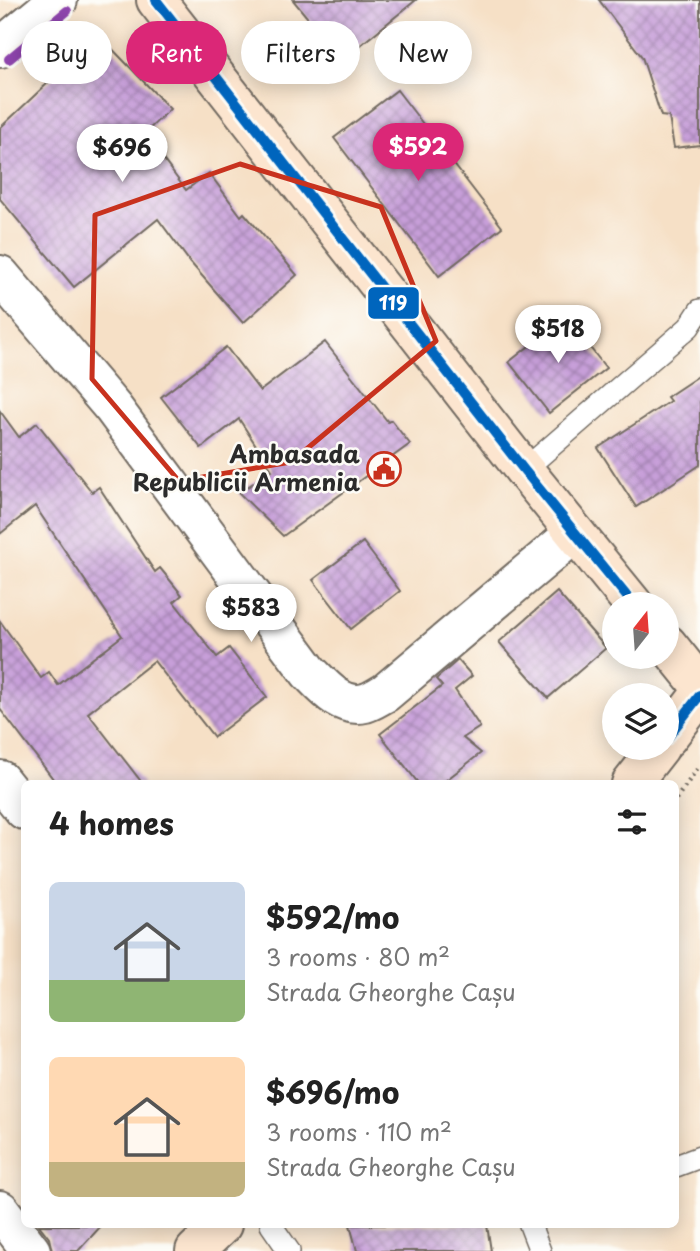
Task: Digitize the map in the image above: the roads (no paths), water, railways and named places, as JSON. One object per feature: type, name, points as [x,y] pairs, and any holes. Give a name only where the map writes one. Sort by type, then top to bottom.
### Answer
[{"type":"street","points":[[0,48],[58,0]]},
{"type":"street","points":[[156,0],[524,470],[623,592]]},
{"type":"street","points":[[0,275],[113,408],[309,671],[330,693],[348,703],[365,703],[385,693],[575,533]]},
{"type":"street","points":[[679,660],[700,685]]},
{"type":"street","points":[[679,722],[700,695]]},
{"type":"street","points":[[634,780],[650,760]]},
{"type":"street","points":[[0,780],[21,806]]},
{"type":"street","points":[[0,1210],[31,1251]]},
{"type":"street","points":[[195,1251],[219,1228]]},
{"type":"lane","points":[[524,470],[689,327],[700,310]]},
{"type":"lane","points":[[679,1165],[700,1157]]},
{"type":"lane","points":[[273,1228],[289,1251]]},
{"type":"lane","points":[[531,1228],[540,1251]]},
{"type":"place","name":"Ambasada Republicii Armenia","points":[[384,469]]}]
